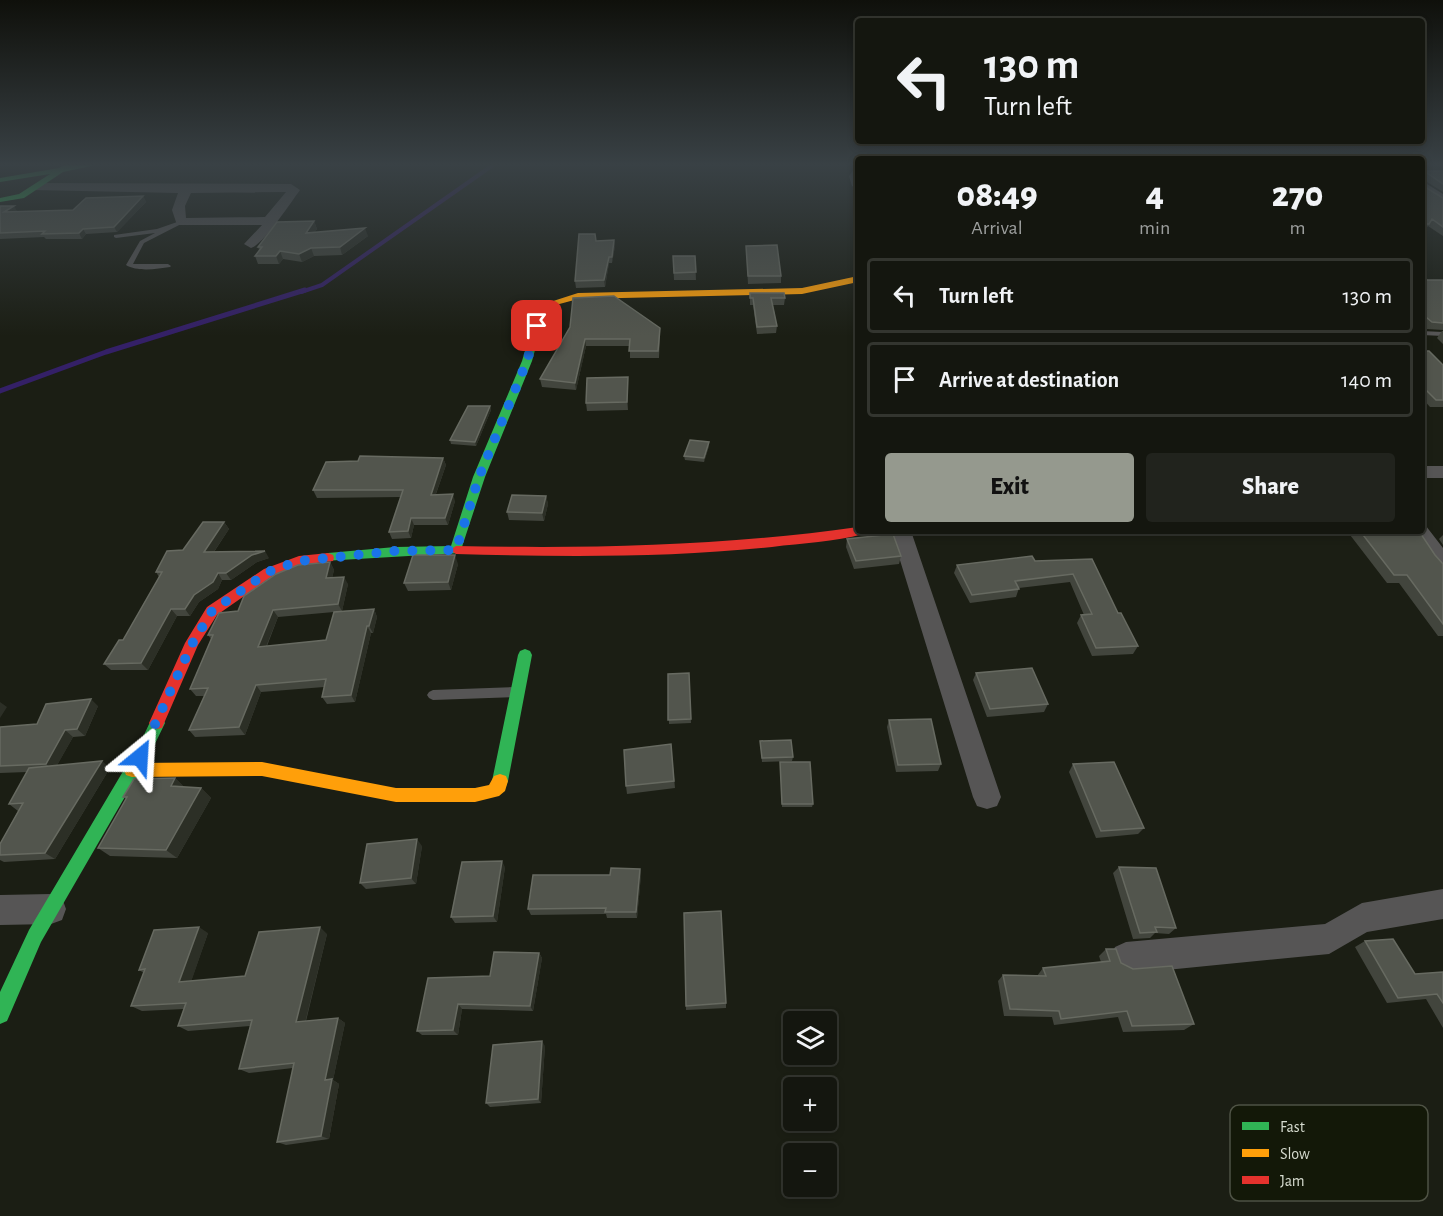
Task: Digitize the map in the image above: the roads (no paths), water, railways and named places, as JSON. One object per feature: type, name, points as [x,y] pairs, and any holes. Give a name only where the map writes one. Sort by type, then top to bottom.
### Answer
[{"type":"street","points":[[183,222],[205,222]]},
{"type":"street","points":[[250,244],[268,226],[269,222]]},
{"type":"street","points":[[456,550],[479,477],[527,361],[542,309],[556,301],[578,296],[802,291],[855,280]]},
{"type":"street","points":[[1425,472],[1443,472]]},
{"type":"street","points":[[0,1014],[35,936],[147,745],[192,644],[212,611],[268,572],[299,561],[395,551],[561,553],[639,551],[763,543],[855,532]]},
{"type":"street","points":[[902,534],[987,796]]},
{"type":"street","points":[[1421,534],[1443,564]]},
{"type":"street","points":[[132,770],[262,769],[396,795],[475,795],[493,791],[499,786],[525,655]]},
{"type":"street","points":[[1126,957],[1329,939],[1362,918],[1443,904]]},
{"type":"street","points":[[0,910],[51,909]]},
{"type":"lane","points":[[168,266],[135,267],[129,265],[142,242],[183,222]]},
{"type":"lane","points":[[116,236],[167,229]]},
{"type":"lane","points":[[1425,333],[1443,334]]},
{"type":"lane","points":[[433,695],[518,692]]},
{"type":"waterway","points":[[301,292],[322,285],[412,222]]},
{"type":"waterway","points":[[0,391],[106,352],[305,290]]}]
